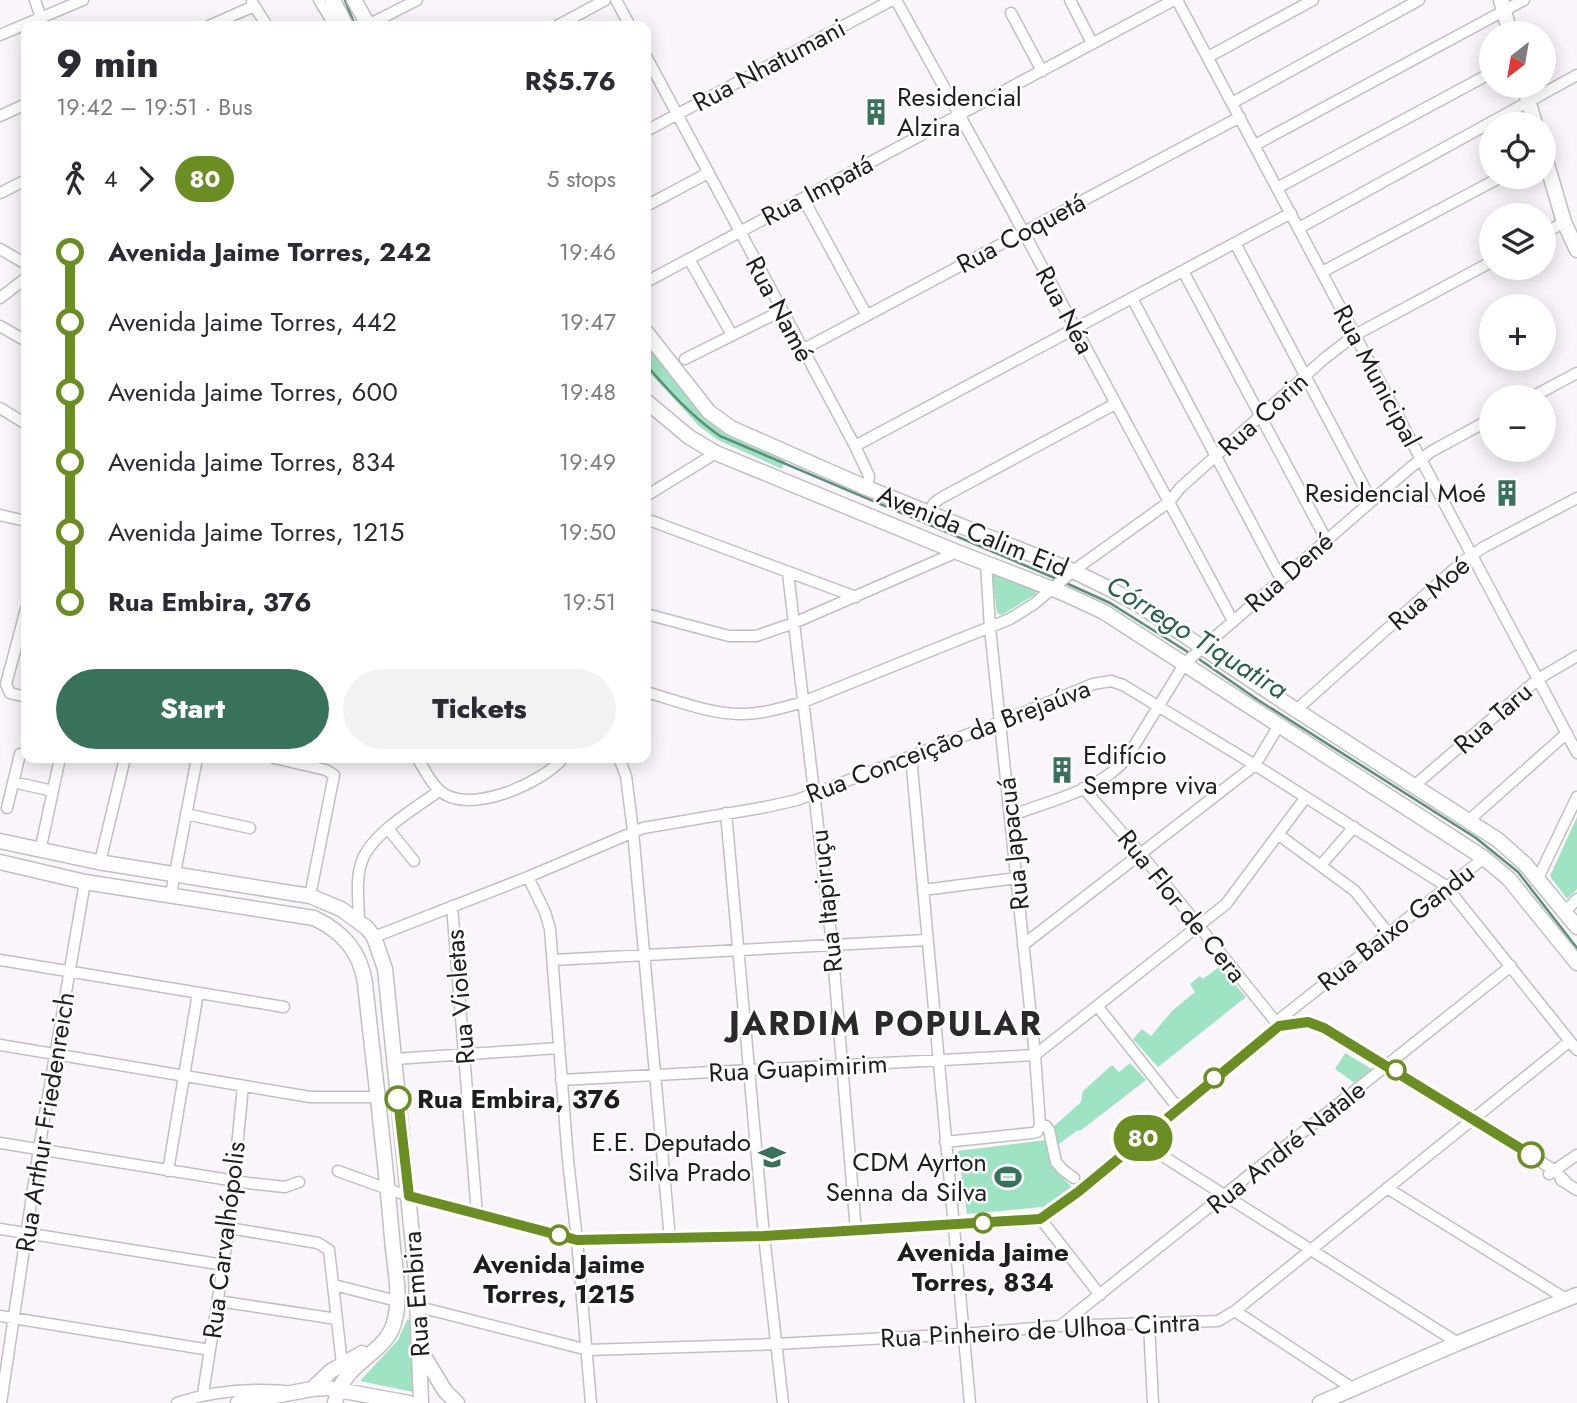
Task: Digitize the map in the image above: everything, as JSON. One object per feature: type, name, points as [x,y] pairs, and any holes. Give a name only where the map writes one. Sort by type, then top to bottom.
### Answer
[{"type":"main road","points":[[354,0],[366,21]]},
{"type":"main road","points":[[1528,98],[1532,112]]},
{"type":"main road","points":[[1554,189],[1564,222],[1577,250]]},
{"type":"main road","name":"Avenida Calim Eid","points":[[651,339],[699,401],[731,428],[928,514],[1063,579],[1139,605],[1278,727],[1484,858],[1555,917],[1577,927]]},
{"type":"main road","name":"Avenida Calim Eid","points":[[651,405],[689,437],[716,453],[986,563],[1063,579],[1104,612],[1194,655],[1296,710],[1512,851],[1538,878],[1577,964]]},
{"type":"main road","points":[[0,841],[100,862],[310,896],[341,909],[374,937]]},
{"type":"main road","points":[[0,862],[85,882],[171,894]]},
{"type":"main road","name":"Rua Embira","points":[[171,894],[314,918],[335,930],[354,949],[360,961],[365,983],[388,1190],[397,1300],[394,1324],[389,1334],[356,1364],[336,1396]]},
{"type":"main road","name":"Rua Embira","points":[[374,937],[385,969],[409,1196],[419,1307],[421,1403]]},
{"type":"main road","points":[[1320,1403],[1571,1297]]},
{"type":"main road","points":[[305,1390],[342,1364],[379,1345]]},
{"type":"main road","points":[[420,1350],[445,1391],[457,1403]]},
{"type":"main road","points":[[238,1403],[305,1390],[336,1396],[409,1403]]},
{"type":"street","points":[[35,0],[41,21]]},
{"type":"street","points":[[43,21],[83,0]]},
{"type":"street","points":[[319,0],[338,17]]},
{"type":"street","points":[[327,0],[338,17]]},
{"type":"street","points":[[566,21],[606,0]]},
{"type":"street","points":[[616,0],[627,21]]},
{"type":"street","name":"Rua Nhatumani","points":[[651,128],[894,0]]},
{"type":"street","name":"Rua Néa","points":[[894,0],[1024,232],[1233,621]]},
{"type":"street","points":[[1070,0],[1092,43]]},
{"type":"street","name":"Rua Impatá","points":[[651,279],[1176,0]]},
{"type":"street","name":"Rua Municipal","points":[[1176,0],[1577,753]]},
{"type":"street","points":[[1208,57],[1313,0]]},
{"type":"street","points":[[1232,103],[1419,0]]},
{"type":"street","points":[[1255,145],[1503,5],[1524,0]]},
{"type":"street","points":[[378,21],[414,1]]},
{"type":"street","points":[[219,21],[253,3],[264,21]]},
{"type":"street","points":[[1011,13],[1042,71]]},
{"type":"street","points":[[0,35],[21,28]]},
{"type":"street","name":"Rua Namé","points":[[651,66],[855,446],[869,476],[867,488]]},
{"type":"street","points":[[1299,228],[1577,75]]},
{"type":"street","points":[[1277,188],[1479,79]]},
{"type":"street","points":[[0,116],[21,106]]},
{"type":"street","name":"Rua Coquetá","points":[[802,349],[1240,117]]},
{"type":"street","points":[[651,203],[708,173]]},
{"type":"street","points":[[0,193],[21,182]]},
{"type":"street","points":[[1322,272],[1479,189]]},
{"type":"street","points":[[803,198],[866,314]]},
{"type":"street","points":[[855,446],[1291,213]]},
{"type":"street","points":[[1556,227],[1564,222]]},
{"type":"street","points":[[1236,243],[1371,500]]},
{"type":"street","points":[[0,249],[21,261]]},
{"type":"street","points":[[689,259],[732,335]]},
{"type":"street","name":"Rua Corin","points":[[651,693],[731,714],[752,713],[803,702],[990,628],[1023,612],[1063,579],[1168,502],[1180,488],[1355,335],[1479,268]]},
{"type":"street","points":[[1183,271],[1326,539]]},
{"type":"street","points":[[0,298],[21,282]]},
{"type":"street","points":[[1132,298],[1281,579]]},
{"type":"street","points":[[685,359],[781,311]]},
{"type":"street","points":[[0,326],[21,338]]},
{"type":"street","points":[[1554,385],[1577,373]]},
{"type":"street","points":[[928,514],[934,503],[941,498],[1115,404]]},
{"type":"street","points":[[0,408],[21,421]]},
{"type":"street","name":"Rua Dené","points":[[1010,816],[1083,789],[1121,765],[1194,655],[1421,459],[1479,426]]},
{"type":"street","points":[[651,493],[716,453]]},
{"type":"street","name":"Rua Moé","points":[[1296,710],[1472,555],[1577,498]]},
{"type":"street","points":[[0,515],[21,520]]},
{"type":"street","points":[[651,521],[856,597]]},
{"type":"street","points":[[651,615],[702,630],[743,637],[756,636],[794,623],[957,552]]},
{"type":"street","name":"Rua Japacuá","points":[[986,563],[990,628],[1040,1125],[1049,1130],[1059,1167],[1074,1178]]},
{"type":"street","name":"Rua Itapiruçu","points":[[788,573],[832,944],[856,1231]]},
{"type":"street","points":[[21,636],[6,682],[11,693],[21,696]]},
{"type":"street","name":"Rua Taru","points":[[1415,786],[1538,679],[1577,656]]},
{"type":"street","name":"Rua Conceição da Brejaúva","points":[[374,937],[528,877],[633,831],[782,804],[815,794],[1102,681],[1123,685],[1446,886],[1573,1045]]},
{"type":"street","points":[[1023,946],[1255,765],[1278,727]]},
{"type":"street","points":[[1468,821],[1567,733]]},
{"type":"street","points":[[7,808],[20,754]]},
{"type":"street","points":[[911,757],[970,1403]]},
{"type":"street","points":[[40,851],[59,763]]},
{"type":"street","points":[[100,862],[124,763]]},
{"type":"street","points":[[171,894],[196,763]]},
{"type":"street","points":[[296,763],[326,770],[334,775],[310,896]]},
{"type":"street","points":[[420,763],[439,791],[460,799],[476,800],[498,795],[543,775],[557,763]]},
{"type":"street","points":[[620,763],[626,776],[633,831],[670,1238]]},
{"type":"street","points":[[13,782],[52,792]]},
{"type":"street","name":"Rua Flor de Cera","points":[[1083,789],[1141,854],[1277,1024]]},
{"type":"street","points":[[359,922],[359,879],[362,859],[369,847],[439,791]]},
{"type":"street","points":[[1035,1055],[1199,927],[1233,897],[1306,797]]},
{"type":"street","points":[[1538,878],[1577,797]]},
{"type":"street","points":[[726,813],[764,1236],[783,1403]]},
{"type":"street","points":[[186,814],[250,828]]},
{"type":"street","points":[[1321,865],[1354,827]]},
{"type":"street","points":[[389,830],[414,861]]},
{"type":"street","points":[[1279,835],[1355,891],[1388,933]]},
{"type":"street","name":"Rua Baixo Gandu","points":[[1040,1219],[1078,1192],[1277,1024],[1484,858]]},
{"type":"street","points":[[528,877],[548,918],[591,1403]]},
{"type":"street","points":[[923,890],[1017,878]]},
{"type":"street","name":"Rua Arthur Friedenreich","points":[[1,1403],[39,1149],[85,882]]},
{"type":"street","points":[[1555,917],[1577,899]]},
{"type":"street","name":"Rua Violetas","points":[[452,906],[477,1214]]},
{"type":"street","points":[[553,960],[928,940]]},
{"type":"street","points":[[0,960],[284,1007]]},
{"type":"street","name":"Rua André Natale","points":[[1059,1326],[1226,1196],[1511,966]]},
{"type":"street","points":[[169,1171],[198,993]]},
{"type":"street","points":[[1098,1007],[1178,1108]]},
{"type":"street","points":[[1277,1024],[1308,1022],[1324,1028],[1577,1190]]},
{"type":"street","points":[[0,1045],[310,1097],[377,1097]]},
{"type":"street","name":"Rua Pinheiro de Ulhoa Cintra","points":[[419,1307],[588,1350],[776,1344],[1059,1326],[1218,1321],[1235,1311],[1469,1120],[1573,1045]]},
{"type":"street","points":[[394,1059],[559,1048]]},
{"type":"street","name":"Rua Guapimirim","points":[[561,1080],[1035,1055]]},
{"type":"street","name":"Rua Carvalhópolis","points":[[203,1394],[229,1228],[243,1086]]},
{"type":"street","points":[[945,1142],[1032,1133],[1037,1132],[1040,1125]]},
{"type":"street","points":[[1139,1141],[1458,1343]]},
{"type":"street","points":[[0,1143],[285,1188],[299,1182]]},
{"type":"street","points":[[1551,1172],[1577,1155]]},
{"type":"street","points":[[338,1171],[388,1190],[577,1240],[764,1236],[1040,1219],[1100,1296]]},
{"type":"street","points":[[1387,1188],[1571,1297]]},
{"type":"street","points":[[229,1228],[323,1245],[331,1254],[342,1364]]},
{"type":"street","points":[[0,1229],[224,1265]]},
{"type":"street","points":[[334,1285],[397,1300]]},
{"type":"street","points":[[218,1301],[337,1319]]},
{"type":"street","points":[[1235,1311],[1352,1388]]},
{"type":"street","points":[[0,1315],[210,1350]]},
{"type":"street","points":[[1149,1324],[1153,1403]]},
{"type":"street","points":[[177,1403],[203,1394],[247,1389],[305,1390]]},
{"type":"green space","points":[[651,345],[695,406],[716,424],[786,457],[782,469],[720,441],[700,427],[651,374]]},
{"type":"green space","points":[[995,572],[1036,590],[1036,594],[1002,615],[997,613],[992,575]]},
{"type":"green space","points":[[1577,817],[1577,889],[1567,899],[1550,876]]},
{"type":"green space","points":[[1219,967],[1246,997],[1158,1067],[1133,1039],[1142,1029],[1151,1036],[1173,1010],[1195,992],[1190,984],[1200,976],[1203,979]]},
{"type":"green space","points":[[1345,1053],[1373,1070],[1356,1084],[1335,1069]]},
{"type":"green space","points":[[1130,1063],[1146,1080],[1056,1146],[1052,1128],[1081,1102],[1083,1091],[1112,1065],[1119,1072]]},
{"type":"green space","name":"CDM Ayrton Senna da Silva","points":[[1046,1140],[1060,1175],[1072,1187],[1052,1206],[967,1214],[958,1151]]},
{"type":"green space","points":[[407,1320],[413,1320],[413,1392],[360,1381],[398,1340]]},
{"type":"waterway","name":"Córrego Tiquatira","points":[[345,0],[353,21]]},
{"type":"waterway","name":"Córrego Tiquatira","points":[[651,371],[690,412],[720,436],[1057,579]]},
{"type":"waterway","name":"Córrego Tiquatira","points":[[1066,583],[1110,603],[1191,654]]},
{"type":"waterway","name":"Córrego Tiquatira","points":[[1196,657],[1258,700],[1476,838],[1518,872],[1577,948]]},
{"type":"bus line","name":"80","points":[[398,1099],[409,1196],[577,1240],[764,1236],[1040,1219],[1078,1192],[1279,1026],[1308,1022],[1324,1028],[1371,1055],[1531,1155]]},
{"type":"place","name":"Residencial Alzira","points":[[876,112]]},
{"type":"place","name":"Residencial Moé","points":[[1507,493]]},
{"type":"place","name":"Edifício Sempre viva","points":[[1062,770]]},
{"type":"place","name":"Rua Embira, 376","points":[[398,1099]]},
{"type":"place","name":"E.E. Deputado Silva Prado","points":[[772,1157]]},
{"type":"place","name":"CDM Ayrton Senna da Silva","points":[[1008,1177]]},
{"type":"place","name":"Avenida Jaime Torres, 834","points":[[983,1223]]},
{"type":"place","name":"Avenida Jaime Torres, 1215","points":[[559,1235]]},
{"type":"district","name":"JARDIM POPULAR","points":[[886,1023]]}]
